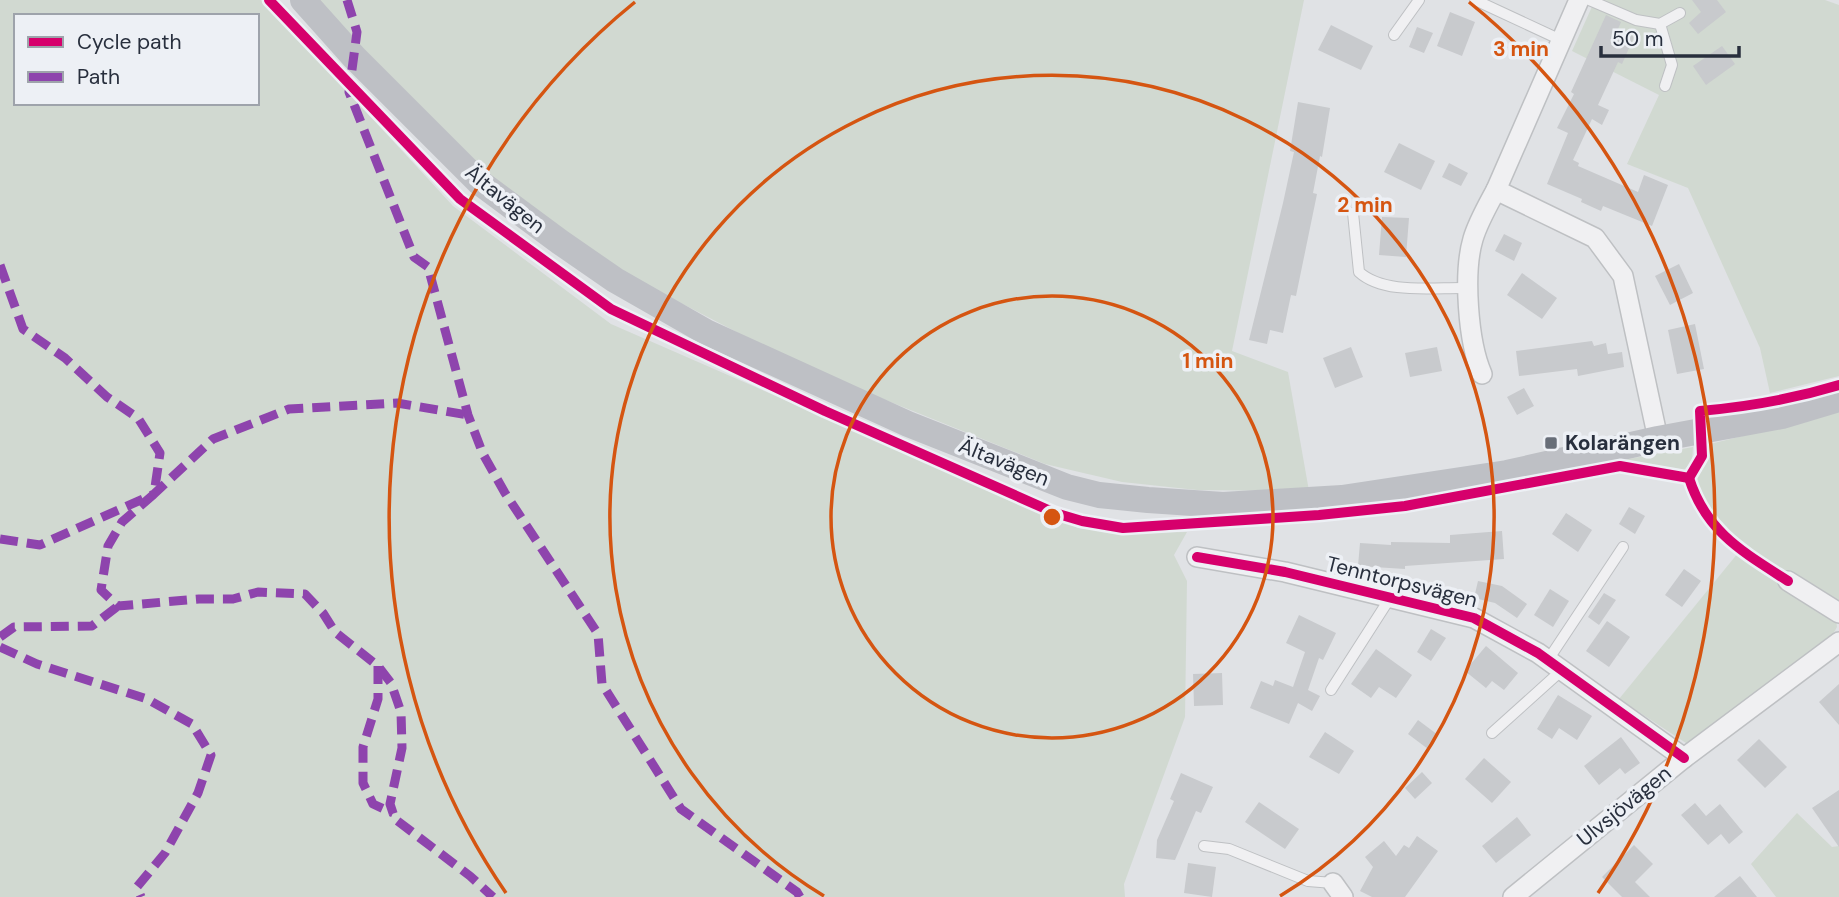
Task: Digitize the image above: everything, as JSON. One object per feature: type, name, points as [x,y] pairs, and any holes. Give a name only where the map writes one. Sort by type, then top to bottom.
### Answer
[{"type":"main road","name":"Ältavägen","points":[[303,0],[354,57],[479,181],[560,242],[615,279],[706,332],[908,424],[1067,487],[1099,495],[1223,505],[1342,498],[1507,473],[1658,439],[1782,416],[1839,399]]},
{"type":"street","points":[[1482,374],[1474,355],[1468,288],[1473,240],[1579,0]]},
{"type":"street","points":[[1496,190],[1595,238],[1623,276],[1658,439]]},
{"type":"street","name":"Tenntorpsvägen","points":[[1197,557],[1285,572],[1474,618],[1555,665],[1684,758]]},
{"type":"street","points":[[1788,580],[1839,613]]},
{"type":"street","name":"Ulvsjövägen","points":[[1513,897],[1684,758],[1839,642]]},
{"type":"lane","points":[[1394,35],[1419,0]]},
{"type":"lane","points":[[1475,0],[1561,40]]},
{"type":"lane","points":[[1589,0],[1636,20],[1660,24],[1680,13]]},
{"type":"lane","points":[[1660,24],[1672,65],[1665,86]]},
{"type":"lane","points":[[1353,213],[1359,272],[1369,281],[1390,286],[1468,288]]},
{"type":"lane","points":[[1492,733],[1555,665],[1623,547]]},
{"type":"lane","name":"Tenntorpsvägen","points":[[1331,690],[1390,598]]},
{"type":"lane","points":[[1203,846],[1229,849],[1308,881],[1338,890]]},
{"type":"shaded area","points":[[0,0],[263,0],[453,206],[611,324],[1078,528],[1122,533],[1187,532],[1174,555],[1187,581],[1185,717],[1124,884],[1125,897],[0,897]]},
{"type":"shaded area","points":[[315,0],[1304,0],[1232,351],[1288,372],[1309,491],[1197,490],[1122,482],[1045,464],[806,368],[600,261],[486,179]]},
{"type":"shaded area","points":[[1595,0],[1825,0],[1839,5],[1839,376],[1770,393],[1760,348],[1688,188],[1627,164],[1659,95],[1572,51]]},
{"type":"shaded area","points":[[1839,412],[1839,605],[1777,568],[1734,537],[1703,502],[1695,482],[1706,464],[1710,444]]},
{"type":"shaded area","points":[[1693,447],[1692,462],[1683,471],[1623,460]]},
{"type":"shaded area","points":[[1738,553],[1836,620],[1837,627],[1833,634],[1689,745],[1619,699]]},
{"type":"shaded area","points":[[1797,813],[1832,847],[1839,846],[1839,897],[1776,897],[1751,864]]},
{"type":"building","points":[[1692,0],[1717,0],[1726,12],[1698,34],[1689,23],[1701,12]]},
{"type":"building","points":[[1450,12],[1475,22],[1462,56],[1437,46]]},
{"type":"building","points":[[1606,15],[1621,22],[1618,29],[1634,37],[1622,64],[1618,62],[1598,105],[1609,110],[1602,125],[1592,119],[1573,160],[1579,163],[1578,166],[1638,192],[1644,175],[1668,185],[1652,226],[1603,206],[1601,211],[1581,202],[1582,199],[1547,184],[1568,133],[1557,128]]},
{"type":"building","points":[[1331,25],[1373,46],[1361,70],[1318,50]]},
{"type":"building","points":[[1417,27],[1433,33],[1424,53],[1409,47]]},
{"type":"building","points":[[1722,46],[1735,64],[1706,85],[1693,66]]},
{"type":"building","points":[[1298,102],[1330,108],[1313,193],[1317,194],[1296,296],[1291,295],[1283,333],[1270,330],[1267,344],[1249,340],[1294,152],[1290,151]]},
{"type":"building","points":[[1399,143],[1435,161],[1421,190],[1384,172]]},
{"type":"building","points":[[1449,163],[1468,173],[1461,186],[1442,177]]},
{"type":"building","points":[[1382,217],[1409,218],[1406,257],[1379,255]]},
{"type":"building","points":[[1504,234],[1522,243],[1514,261],[1495,251]]},
{"type":"building","points":[[1679,264],[1693,293],[1670,305],[1655,276]]},
{"type":"building","points":[[1522,273],[1557,298],[1542,319],[1507,295]]},
{"type":"building","points":[[1695,324],[1704,369],[1677,374],[1668,330]]},
{"type":"building","points":[[1592,341],[1594,346],[1606,343],[1608,354],[1622,352],[1624,367],[1578,376],[1577,369],[1519,376],[1516,351]]},
{"type":"building","points":[[1351,347],[1363,377],[1335,388],[1323,358]]},
{"type":"building","points":[[1437,347],[1442,371],[1410,377],[1405,353]]},
{"type":"building","points":[[1524,388],[1534,406],[1517,415],[1507,397]]},
{"type":"building","points":[[1629,507],[1645,516],[1635,534],[1619,524]]},
{"type":"building","points":[[1566,513],[1592,530],[1578,552],[1552,534]]},
{"type":"building","points":[[1502,531],[1504,559],[1405,566],[1405,569],[1358,566],[1360,543],[1450,543],[1450,535]]},
{"type":"building","points":[[1684,569],[1701,581],[1682,607],[1665,595]]},
{"type":"building","points":[[1478,581],[1502,586],[1527,604],[1517,618],[1495,603],[1474,598]]},
{"type":"building","points":[[1550,589],[1569,601],[1553,627],[1534,615]]},
{"type":"building","points":[[1604,593],[1616,600],[1599,625],[1588,617]]},
{"type":"building","points":[[1299,615],[1336,633],[1323,660],[1319,658],[1308,690],[1320,696],[1312,711],[1298,703],[1289,724],[1250,708],[1261,681],[1273,686],[1275,680],[1293,687],[1305,652],[1286,643]]},
{"type":"building","points":[[1607,621],[1630,637],[1609,667],[1586,651]]},
{"type":"building","points":[[1431,629],[1446,638],[1431,661],[1417,652]]},
{"type":"building","points":[[1486,646],[1518,673],[1504,690],[1492,681],[1486,688],[1465,671]]},
{"type":"building","points":[[1376,649],[1412,675],[1396,698],[1379,687],[1371,698],[1351,684]]},
{"type":"building","points":[[1222,673],[1223,705],[1194,706],[1193,674]]},
{"type":"building","points":[[1839,684],[1839,725],[1819,702]]},
{"type":"building","points":[[1558,695],[1592,716],[1577,740],[1559,728],[1552,739],[1537,729]]},
{"type":"building","points":[[1418,720],[1438,735],[1428,749],[1408,734]]},
{"type":"building","points":[[1325,732],[1354,751],[1339,774],[1309,757]]},
{"type":"building","points":[[1621,737],[1640,763],[1625,774],[1620,768],[1599,785],[1584,766]]},
{"type":"building","points":[[1759,739],[1787,767],[1765,788],[1737,760]]},
{"type":"building","points":[[1484,758],[1511,782],[1492,803],[1465,779]]},
{"type":"building","points":[[1422,772],[1432,783],[1415,799],[1405,788]]},
{"type":"building","points":[[1181,773],[1213,787],[1201,813],[1196,811],[1175,860],[1156,858],[1157,840],[1174,801],[1170,799]]},
{"type":"building","points":[[1839,790],[1839,847],[1812,808]]},
{"type":"building","points":[[1259,802],[1299,829],[1285,849],[1245,822]]},
{"type":"building","points":[[1695,803],[1706,816],[1720,804],[1743,832],[1729,844],[1721,834],[1708,845],[1681,815]]},
{"type":"building","points":[[1517,817],[1531,835],[1496,863],[1482,846]]},
{"type":"building","points":[[1417,836],[1438,851],[1405,897],[1372,897],[1360,891],[1373,867],[1365,857],[1384,841],[1396,856],[1404,845],[1409,848]]},
{"type":"building","points":[[1634,845],[1653,864],[1635,882],[1650,897],[1622,897],[1602,877]]},
{"type":"building","points":[[1188,863],[1216,867],[1212,897],[1184,893]]},
{"type":"building","points":[[1740,876],[1757,897],[1714,897]]},
{"type":"marked path","points":[[347,0],[357,32],[349,92],[414,257],[428,267],[468,415],[483,454],[505,493],[598,634],[602,684],[681,809],[797,892],[800,897]]},
{"type":"marked path","points":[[0,265],[23,329],[65,358],[107,397],[138,418],[160,453],[154,494],[122,522],[108,546],[101,590],[118,606],[233,599],[258,592],[305,594],[323,613],[335,632],[378,666],[391,683],[401,712],[402,748],[390,804],[395,819],[470,876],[493,897]]},
{"type":"marked path","points":[[0,539],[40,545],[154,494],[213,439],[289,409],[397,403],[468,415]]},
{"type":"marked path","points":[[0,637],[14,627],[92,626],[118,606]]},
{"type":"marked path","points":[[0,647],[37,664],[147,699],[192,724],[211,755],[198,793],[165,853],[137,887],[141,897]]},
{"type":"marked path","points":[[378,666],[378,699],[363,747],[363,783],[373,804],[393,813]]},
{"type":"cycle path","points":[[269,0],[460,199],[611,309],[825,411],[1055,513],[1082,521],[1123,528],[1319,515],[1405,506],[1620,466],[1689,478],[1702,456],[1700,411],[1770,402],[1839,385]]},
{"type":"cycle path","points":[[1689,478],[1696,497],[1716,527],[1741,550],[1788,581]]},
{"type":"cycle path","points":[[1197,557],[1285,572],[1474,618],[1538,653],[1684,758]]},
{"type":"place","name":"Kolarängen","points":[[1551,443]]}]
